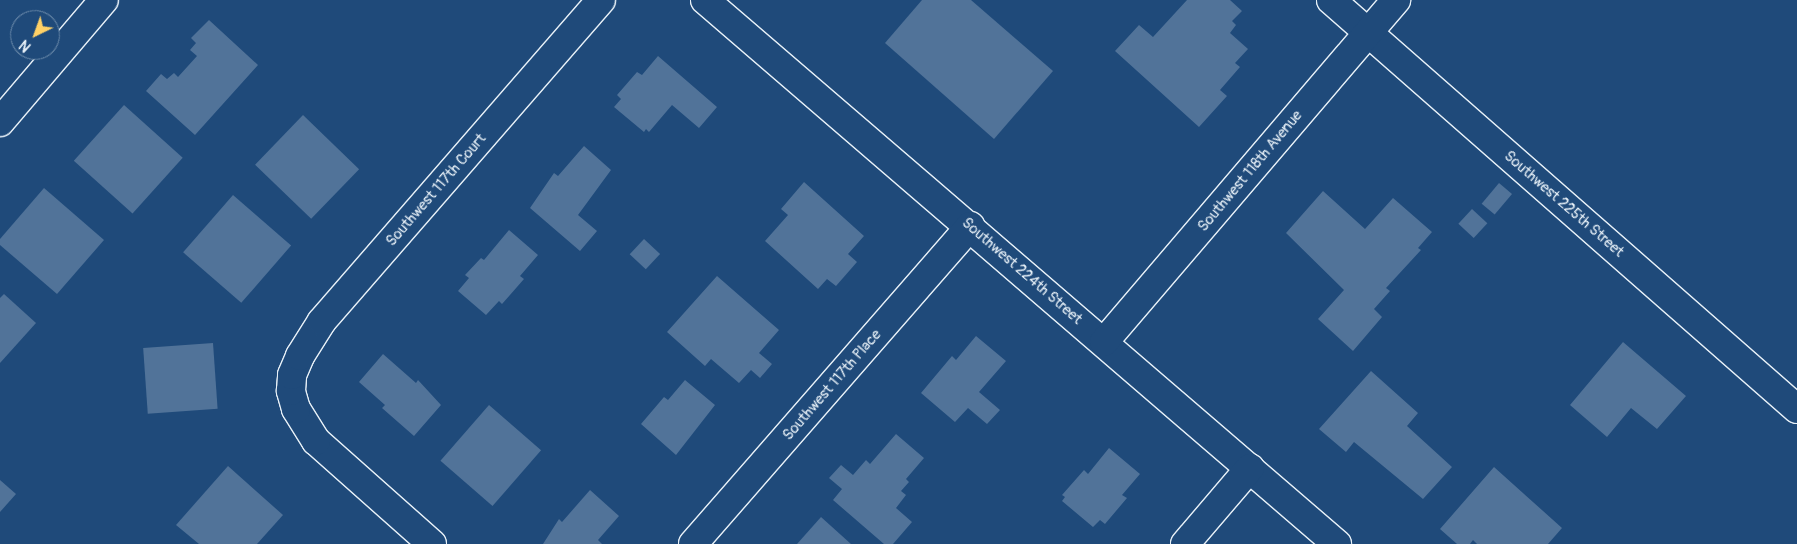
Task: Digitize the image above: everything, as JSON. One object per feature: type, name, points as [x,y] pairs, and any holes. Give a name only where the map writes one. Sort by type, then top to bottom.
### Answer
[{"type":"street","points":[[0,122],[104,0]]},
{"type":"street","name":"Southwest 117th Court","points":[[432,544],[316,440],[296,409],[291,391],[292,375],[300,356],[322,321],[601,0]]},
{"type":"street","name":"Southwest 224th Street","points":[[705,0],[970,226],[1336,544]]},
{"type":"street","name":"Southwest 225th Street","points":[[1331,0],[1797,409]]},
{"type":"street","name":"Southwest 118th Avenue","points":[[1104,342],[1396,0]]},
{"type":"street","name":"Southwest 117th Place","points":[[693,544],[970,226]]},
{"type":"street","points":[[1185,544],[1250,468]]},
{"type":"building","points":[[922,0],[971,0],[1053,71],[994,139],[885,43]]},
{"type":"building","points":[[1187,0],[1230,0],[1242,11],[1232,21],[1236,25],[1230,33],[1248,49],[1235,63],[1240,67],[1220,90],[1227,96],[1199,127],[1115,51],[1139,25],[1153,37]]},
{"type":"building","points":[[209,20],[258,65],[195,135],[146,91],[161,74],[167,79],[174,73],[178,77],[197,56],[190,50],[196,43],[191,38]]},
{"type":"building","points":[[658,56],[717,107],[699,128],[672,105],[649,132],[646,129],[644,132],[614,107],[621,99],[617,95],[637,72],[642,75]]},
{"type":"building","points":[[124,105],[183,158],[133,214],[74,161]]},
{"type":"building","points":[[303,115],[359,169],[311,219],[255,165]]},
{"type":"building","points":[[584,146],[611,170],[578,215],[597,231],[580,251],[530,208],[554,173],[558,176]]},
{"type":"building","points":[[804,182],[864,236],[848,254],[857,262],[836,286],[827,279],[818,289],[765,241],[788,215],[781,209]]},
{"type":"building","points":[[1499,183],[1512,194],[1495,215],[1482,204]]},
{"type":"building","points":[[44,188],[104,240],[57,294],[0,245],[0,239]]},
{"type":"building","points":[[1323,191],[1365,229],[1393,198],[1432,232],[1418,248],[1421,250],[1386,288],[1390,291],[1374,309],[1382,317],[1353,351],[1318,319],[1344,290],[1286,233]]},
{"type":"building","points":[[233,195],[291,246],[241,303],[183,252]]},
{"type":"building","points":[[1472,209],[1487,223],[1474,238],[1458,224]]},
{"type":"building","points":[[509,230],[538,255],[520,276],[524,279],[502,304],[499,301],[486,315],[458,291],[469,278],[465,275],[481,258],[484,260]]},
{"type":"building","points":[[644,239],[660,254],[646,269],[630,254]]},
{"type":"building","points":[[717,276],[779,330],[759,353],[772,364],[760,378],[751,370],[739,383],[711,359],[705,366],[667,332]]},
{"type":"building","points":[[4,294],[36,323],[0,363],[0,298]]},
{"type":"building","points":[[976,336],[1006,361],[979,392],[1000,410],[987,424],[968,408],[955,422],[921,393],[952,356],[956,360]]},
{"type":"building","points":[[1623,342],[1686,396],[1657,429],[1631,408],[1607,437],[1570,405]]},
{"type":"building","points":[[213,343],[218,409],[148,414],[143,348]]},
{"type":"building","points":[[383,354],[416,383],[418,380],[441,405],[414,436],[382,408],[385,405],[359,382]]},
{"type":"building","points":[[1371,371],[1418,413],[1407,426],[1452,467],[1423,499],[1354,442],[1346,452],[1319,429]]},
{"type":"building","points":[[685,380],[715,405],[676,455],[641,424],[664,397],[668,400]]},
{"type":"building","points":[[489,405],[541,450],[493,506],[440,461]]},
{"type":"building","points":[[896,434],[924,458],[906,479],[909,482],[901,491],[906,495],[896,508],[912,522],[893,544],[884,544],[833,500],[842,489],[829,478],[841,465],[853,475],[866,460],[870,464]]},
{"type":"building","points":[[1109,448],[1140,474],[1122,495],[1127,498],[1105,524],[1100,520],[1093,527],[1062,501],[1065,497],[1062,495],[1084,470],[1088,474]]},
{"type":"building","points":[[228,466],[283,515],[257,544],[199,544],[176,525]]},
{"type":"building","points":[[1494,467],[1562,528],[1548,544],[1477,544],[1473,540],[1470,544],[1457,544],[1440,529]]},
{"type":"building","points":[[0,480],[16,494],[0,512]]},
{"type":"building","points":[[590,490],[619,516],[598,540],[602,544],[543,544],[559,519],[562,522]]},
{"type":"building","points":[[821,517],[851,544],[797,544]]}]
